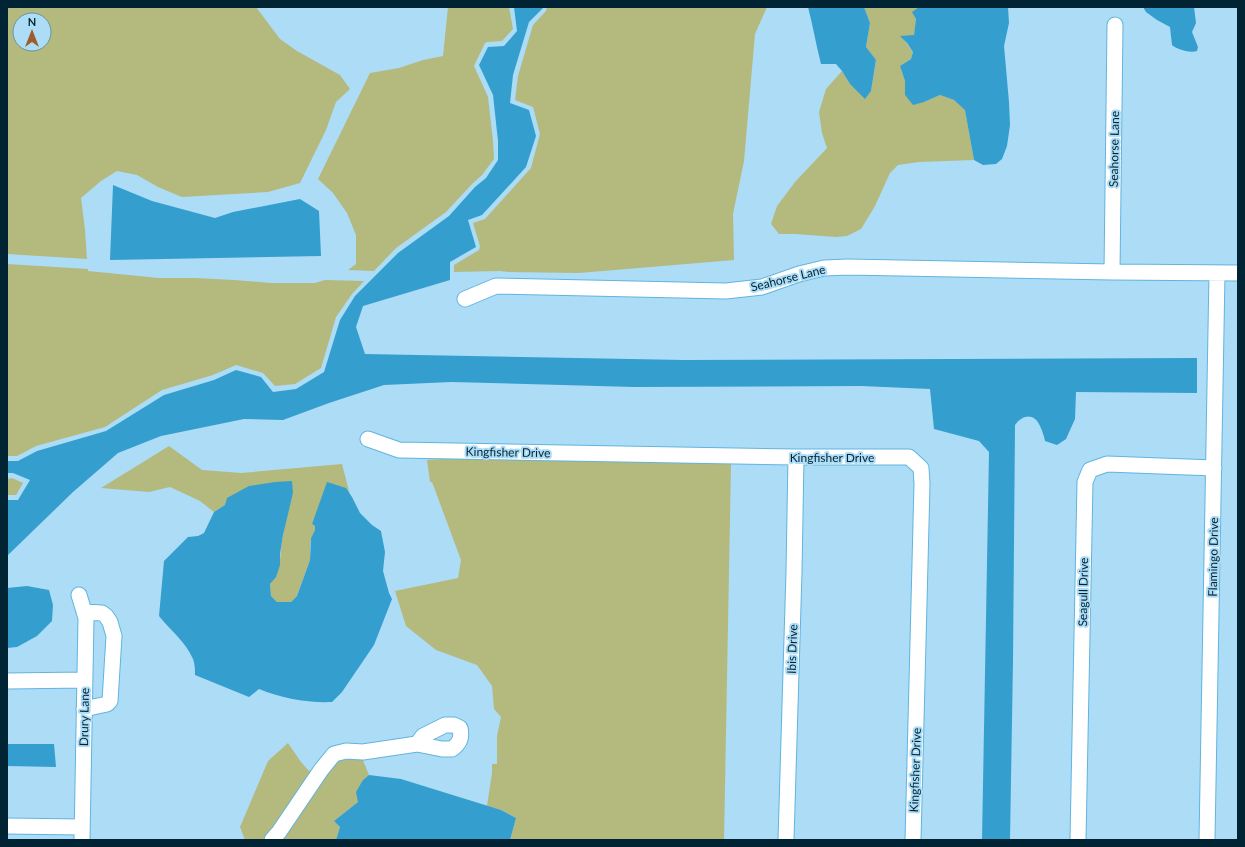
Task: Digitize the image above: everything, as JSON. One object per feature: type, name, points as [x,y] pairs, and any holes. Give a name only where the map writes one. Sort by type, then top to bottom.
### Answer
[{"type":"street","name":"Seahorse Lane","points":[[1112,272],[1115,25]]},
{"type":"street","name":"Seahorse Lane","points":[[465,299],[496,286],[726,291],[762,287],[799,274],[824,268],[863,267],[1238,273]]},
{"type":"street","name":"Flamingo Drive","points":[[1207,840],[1217,273]]},
{"type":"street","name":"Kingfisher Drive","points":[[368,439],[399,450],[909,458],[921,468],[922,484],[913,840]]},
{"type":"street","name":"Ibis Drive","points":[[786,840],[796,457]]},
{"type":"street","name":"Seagull Drive","points":[[1078,840],[1085,482],[1090,470],[1107,464],[1214,468]]},
{"type":"street","name":"Drury Lane","points":[[80,595],[86,618],[82,833]]},
{"type":"street","points":[[84,612],[102,613],[106,616],[110,622],[114,636],[110,701],[107,704],[84,709]]},
{"type":"street","points":[[7,681],[85,680]]},
{"type":"street","points":[[272,840],[334,754],[346,751],[363,752],[417,744]]},
{"type":"street","points":[[7,826],[82,833]]},
{"type":"green space","points":[[7,7],[256,7],[280,39],[297,51],[340,75],[350,89],[336,102],[326,130],[300,183],[268,192],[182,197],[158,187],[137,175],[117,171],[101,181],[81,198],[87,259],[7,254]]},
{"type":"green space","points":[[448,7],[509,7],[513,29],[502,41],[485,43],[474,66],[488,97],[494,159],[482,175],[446,212],[396,248],[374,271],[348,270],[356,264],[356,235],[347,213],[333,193],[318,179],[370,73],[399,68],[423,60],[443,56]]},
{"type":"green space","points":[[547,7],[767,7],[755,34],[744,161],[733,214],[734,260],[579,273],[500,271],[454,272],[454,265],[479,250],[480,246],[473,223],[485,219],[531,168],[540,134],[533,107],[515,100],[518,76],[533,25],[546,11]]},
{"type":"green space","points":[[864,7],[919,7],[913,12],[916,19],[914,36],[901,36],[913,52],[911,59],[900,66],[905,81],[905,95],[924,102],[940,95],[954,100],[965,109],[974,160],[919,162],[898,165],[890,173],[875,206],[861,229],[847,236],[836,237],[779,234],[771,224],[777,206],[795,182],[827,148],[822,133],[819,112],[826,89],[842,71],[850,84],[865,98],[871,91],[876,61],[866,47],[870,23]]},
{"type":"green space","points":[[7,264],[88,269],[88,271],[159,278],[195,278],[271,283],[315,283],[325,280],[364,281],[352,294],[336,317],[321,368],[295,384],[275,386],[263,373],[236,365],[213,375],[162,390],[105,427],[36,446],[17,456],[7,456]]},
{"type":"green space","points":[[169,446],[202,470],[241,473],[342,464],[350,495],[346,488],[320,505],[312,524],[315,526],[315,530],[311,538],[310,560],[297,596],[291,602],[277,602],[271,596],[270,584],[279,567],[285,525],[293,493],[275,482],[225,505],[214,512],[200,501],[170,487],[149,492],[101,488]]},
{"type":"green space","points":[[474,457],[731,464],[724,840],[510,840],[516,818],[501,810],[487,806],[492,764],[497,764],[497,736],[501,717],[494,709],[492,686],[477,665],[436,650],[406,626],[395,591],[458,578],[461,560],[432,482],[430,482],[427,460]]},
{"type":"green space","points":[[12,478],[23,483],[16,495],[7,495],[7,479]]},
{"type":"green space","points":[[288,743],[309,771],[325,761],[362,758],[369,775],[363,780],[358,802],[334,821],[340,827],[336,840],[245,840],[240,827],[268,761]]},
{"type":"water","points":[[514,7],[543,8],[529,22],[513,75],[510,103],[529,110],[536,136],[526,167],[482,215],[468,220],[476,247],[450,262],[450,280],[363,306],[356,327],[365,354],[684,360],[1197,358],[1197,393],[1076,392],[1075,419],[1066,439],[1057,445],[1045,441],[1037,422],[1031,417],[1024,417],[1015,425],[1010,840],[982,840],[989,452],[979,441],[934,429],[930,389],[861,386],[634,387],[451,382],[384,385],[283,420],[244,419],[161,436],[118,453],[73,492],[7,556],[7,500],[18,500],[30,480],[13,473],[7,473],[7,461],[18,461],[37,451],[106,431],[164,395],[214,380],[236,370],[261,377],[273,392],[296,389],[324,372],[340,320],[355,296],[398,253],[449,216],[475,187],[486,178],[498,160],[498,141],[493,95],[479,65],[488,47],[504,46],[517,31]]},
{"type":"water","points":[[808,7],[864,7],[870,23],[866,47],[876,60],[871,91],[865,99],[850,84],[836,64],[821,64]]},
{"type":"water","points":[[919,7],[1008,7],[1009,23],[1004,46],[1010,125],[1007,146],[1002,159],[996,164],[983,165],[974,160],[965,110],[954,100],[940,95],[913,105],[905,95],[905,81],[900,66],[911,59],[913,52],[900,36],[914,35],[916,19],[912,12]]},
{"type":"water","points":[[1143,7],[1194,7],[1196,23],[1192,32],[1198,47],[1197,51],[1184,51],[1172,45],[1170,27],[1146,12]]},
{"type":"water","points":[[113,185],[152,201],[215,218],[233,212],[300,199],[319,211],[321,256],[110,260]]},
{"type":"water","points":[[292,481],[293,493],[283,535],[280,565],[276,577],[270,584],[271,596],[277,602],[291,602],[297,596],[310,560],[311,538],[315,530],[315,526],[312,524],[327,482],[346,488],[360,513],[372,525],[381,531],[385,552],[383,571],[392,599],[374,645],[342,692],[332,702],[313,702],[294,699],[259,689],[249,697],[195,675],[194,663],[190,653],[159,616],[164,561],[188,537],[198,536],[204,533],[214,512],[225,505],[227,498],[249,486]]},
{"type":"water","points":[[27,586],[49,590],[53,605],[52,621],[37,636],[17,647],[7,648],[7,588]]},
{"type":"water","points":[[7,744],[54,744],[56,767],[7,766]]},
{"type":"water","points":[[369,775],[401,779],[501,810],[516,818],[510,840],[336,840],[340,827],[334,821],[358,802],[356,792],[363,780]]}]
